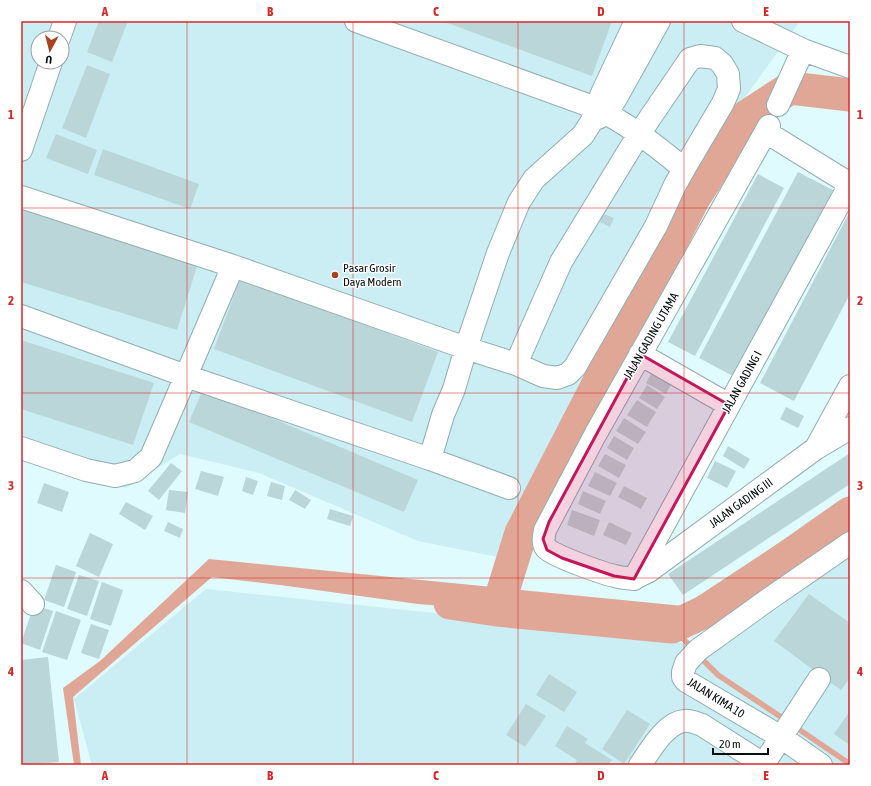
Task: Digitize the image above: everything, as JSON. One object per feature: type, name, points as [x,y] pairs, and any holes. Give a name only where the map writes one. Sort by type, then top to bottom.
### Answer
[{"type":"street","points":[[356,21],[598,114],[639,134],[668,155],[684,169]]},
{"type":"street","points":[[598,114],[603,91],[636,21]]},
{"type":"street","points":[[430,459],[498,253],[519,202],[534,179],[583,135],[598,114],[619,93],[659,21]]},
{"type":"street","points":[[743,21],[803,50],[850,67]]},
{"type":"street","points":[[778,105],[803,50]]},
{"type":"street","points":[[21,197],[232,266],[516,364],[543,376],[557,378],[568,374],[575,367],[656,226],[675,185],[723,103],[729,89],[728,74],[722,64],[715,58],[700,56],[690,59],[639,134],[562,262],[516,364]]},
{"type":"street","points":[[21,150],[48,70]]},
{"type":"street","name":"JALAN GADING UTAMA","points":[[634,579],[614,576],[562,558],[547,550],[544,545],[543,538],[545,530],[595,435],[768,129],[850,184]]},
{"type":"street","name":"JALAN GADING I","points":[[634,579],[850,184]]},
{"type":"street","points":[[26,455],[115,476],[135,471],[151,457],[232,266]]},
{"type":"street","points":[[21,316],[186,376],[430,459],[509,488]]},
{"type":"street","points":[[640,354],[729,404]]},
{"type":"street","points":[[815,449],[850,386]]},
{"type":"street","name":"JALAN GADING III","points":[[634,579],[649,571],[815,449],[850,428]]},
{"type":"street","name":"JALAN KIMA 10","points":[[821,765],[784,732],[686,680],[683,677],[683,672],[692,656],[769,599],[850,543]]},
{"type":"street","points":[[640,765],[659,738],[670,726],[684,720],[702,725],[760,762],[765,762],[819,679]]},
{"type":"highlighted area","points":[[640,354],[729,405],[634,579],[614,576],[562,558],[547,550],[543,539],[549,522]]},
{"type":"shaded area","name":"Pasar Grosir Daya Modern","points":[[21,21],[800,21],[746,96],[498,557],[418,541],[259,473],[180,454],[126,488],[21,455]]},
{"type":"shaded area","points":[[850,496],[850,515],[682,625],[418,604],[212,577],[73,697],[81,765],[74,765],[63,688],[100,661],[209,559],[683,606]]},
{"type":"shaded area","points":[[850,555],[850,765],[92,765],[74,699],[206,589],[576,628],[717,648],[773,612]]},
{"type":"building","points":[[99,21],[128,21],[112,62],[87,52]]},
{"type":"building","points":[[442,21],[612,21],[592,76]]},
{"type":"building","points":[[87,65],[110,74],[86,138],[62,128]]},
{"type":"building","points":[[56,134],[97,150],[88,174],[46,158]]},
{"type":"building","points":[[103,149],[199,184],[190,209],[94,175]]},
{"type":"building","points":[[798,172],[833,190],[733,376],[699,358]]},
{"type":"building","points":[[758,174],[784,188],[695,356],[668,342]]},
{"type":"building","points":[[21,209],[198,263],[177,330],[21,282]]},
{"type":"building","points":[[595,210],[614,218],[610,227],[591,218]]},
{"type":"building","points":[[850,211],[850,294],[794,401],[760,383]]},
{"type":"building","points":[[240,279],[438,352],[412,422],[214,349]]},
{"type":"building","points":[[21,340],[154,383],[133,445],[21,409]]},
{"type":"building","points":[[656,364],[676,375],[666,394],[646,383]]},
{"type":"building","points":[[647,385],[665,397],[657,409],[639,398]]},
{"type":"building","points":[[203,389],[418,480],[404,512],[189,422]]},
{"type":"building","points":[[637,400],[656,412],[647,427],[627,415]]},
{"type":"building","points":[[786,407],[804,416],[798,428],[780,419]]},
{"type":"building","points":[[624,418],[646,432],[638,444],[616,431]]},
{"type":"building","points":[[614,436],[634,448],[627,460],[607,448]]},
{"type":"building","points":[[728,446],[750,459],[744,469],[723,456]]},
{"type":"building","points":[[850,453],[850,484],[683,595],[668,574]]},
{"type":"building","points":[[605,454],[626,465],[619,478],[598,466]]},
{"type":"building","points":[[715,461],[736,471],[727,488],[707,478]]},
{"type":"building","points":[[171,463],[182,471],[159,500],[148,491]]},
{"type":"building","points":[[201,471],[224,477],[218,496],[195,489]]},
{"type":"building","points":[[595,472],[617,483],[610,496],[588,486]]},
{"type":"building","points":[[246,477],[258,481],[253,495],[242,491]]},
{"type":"building","points":[[271,482],[285,486],[282,500],[267,496]]},
{"type":"building","points":[[44,483],[69,492],[62,512],[37,503]]},
{"type":"building","points":[[624,486],[647,498],[641,509],[618,497]]},
{"type":"building","points":[[169,490],[188,492],[185,513],[166,510]]},
{"type":"building","points":[[295,490],[311,500],[305,509],[289,500]]},
{"type":"building","points":[[583,491],[606,501],[600,514],[578,504]]},
{"type":"building","points":[[126,502],[153,516],[145,530],[119,514]]},
{"type":"building","points":[[330,509],[353,516],[350,526],[327,519]]},
{"type":"building","points":[[572,510],[600,520],[594,536],[567,525]]},
{"type":"building","points":[[168,522],[183,529],[180,538],[164,531]]},
{"type":"building","points":[[609,522],[632,533],[626,545],[603,535]]},
{"type":"building","points":[[90,533],[113,544],[99,577],[76,566]]},
{"type":"building","points":[[56,565],[76,572],[64,607],[44,600]]},
{"type":"building","points":[[79,575],[99,581],[87,616],[67,609]]},
{"type":"building","points":[[102,582],[123,590],[111,626],[90,619]]},
{"type":"building","points":[[809,594],[850,623],[850,678],[841,690],[774,641]]},
{"type":"building","points":[[34,605],[53,611],[40,650],[21,643]]},
{"type":"building","points":[[56,611],[81,620],[67,660],[42,652]]},
{"type":"building","points":[[91,624],[109,630],[99,659],[81,653]]},
{"type":"building","points":[[48,657],[59,762],[21,765],[21,660]]},
{"type":"building","points":[[549,674],[577,692],[564,712],[536,695]]},
{"type":"building","points":[[526,704],[546,716],[525,747],[506,735]]},
{"type":"building","points":[[627,710],[650,724],[624,764],[602,749]]},
{"type":"building","points":[[850,711],[850,745],[834,734]]},
{"type":"building","points":[[567,726],[588,739],[585,743],[612,760],[608,765],[574,765],[577,760],[555,746]]},
{"type":"waterway","points":[[497,610],[521,533],[694,198],[747,116],[790,88],[850,95]]},
{"type":"waterway","points":[[450,603],[497,610],[672,627],[719,605],[850,513]]},
{"type":"waterway","points":[[672,627],[694,650]]},
{"type":"waterway","points":[[699,656],[718,675],[787,721]]},
{"type":"waterway","points":[[794,726],[850,764]]},
{"type":"place","name":"Pasar Grosir Daya Modern","points":[[335,275]]}]
